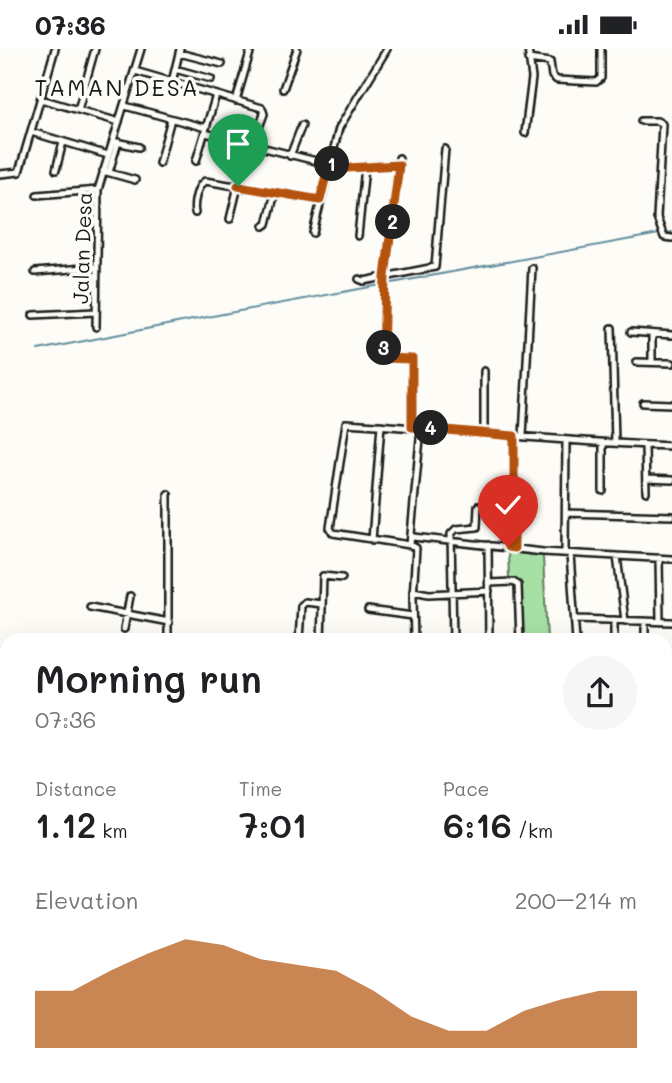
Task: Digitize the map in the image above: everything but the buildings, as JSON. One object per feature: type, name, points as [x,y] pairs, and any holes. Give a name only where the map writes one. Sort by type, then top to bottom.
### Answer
[{"type":"street","points":[[0,174],[19,172],[55,49]]},
{"type":"street","points":[[78,110],[95,49]]},
{"type":"street","name":"Jalan Desa","points":[[96,327],[98,190],[116,142],[141,49]]},
{"type":"street","points":[[236,100],[251,49]]},
{"type":"street","points":[[283,89],[297,49]]},
{"type":"street","points":[[313,233],[340,128],[387,49]]},
{"type":"street","points":[[525,132],[532,78],[528,49]]},
{"type":"street","points":[[528,59],[550,62],[552,76],[557,80],[600,81],[601,49]]},
{"type":"street","points":[[172,82],[180,51],[222,64]]},
{"type":"street","points":[[175,69],[211,79]]},
{"type":"street","points":[[135,71],[264,109],[252,146]]},
{"type":"street","points":[[196,161],[216,95]]},
{"type":"street","points":[[41,99],[120,121]]},
{"type":"street","points":[[124,106],[252,146],[347,168],[399,161],[385,277],[383,358],[412,359],[412,427]]},
{"type":"street","points":[[159,163],[171,119]]},
{"type":"street","points":[[641,121],[661,122],[663,127],[657,218],[664,237],[672,239]]},
{"type":"street","points":[[290,156],[302,124]]},
{"type":"street","points":[[31,132],[108,155]]},
{"type":"street","points":[[662,140],[672,140]]},
{"type":"street","points":[[55,170],[63,142]]},
{"type":"street","points":[[116,142],[139,147]]},
{"type":"street","name":"Jalan Desa","points":[[106,171],[108,155],[116,142]]},
{"type":"street","points":[[359,279],[364,281],[432,269],[437,264],[445,149]]},
{"type":"street","points":[[358,236],[365,167]]},
{"type":"street","points":[[106,171],[135,180]]},
{"type":"street","points":[[195,213],[200,185],[205,181],[320,200]]},
{"type":"street","points":[[230,219],[238,186]]},
{"type":"street","points":[[37,195],[98,190]]},
{"type":"street","points":[[264,226],[267,224],[275,193]]},
{"type":"street","points":[[35,272],[96,267]]},
{"type":"street","points":[[523,436],[531,268]]},
{"type":"street","points":[[33,315],[96,312]]},
{"type":"street","points":[[612,328],[615,443]]},
{"type":"street","points":[[631,332],[672,335]]},
{"type":"street","points":[[652,334],[652,362]]},
{"type":"street","points":[[636,362],[672,363]]},
{"type":"street","points":[[484,371],[484,432]]},
{"type":"street","points":[[643,403],[672,404]]},
{"type":"street","points":[[414,633],[413,591],[417,552],[412,546],[331,531],[346,423],[484,432],[566,441],[672,446]]},
{"type":"street","points":[[372,540],[381,425]]},
{"type":"street","points":[[412,546],[421,428]]},
{"type":"street","points":[[514,436],[514,548]]},
{"type":"street","points":[[566,441],[567,554],[576,633]]},
{"type":"street","points":[[603,443],[603,491]]},
{"type":"street","points":[[645,445],[646,492]]},
{"type":"street","points":[[646,479],[672,480]]},
{"type":"street","points":[[168,494],[168,633]]},
{"type":"street","points":[[453,633],[452,532],[456,529],[477,527],[478,506]]},
{"type":"street","points":[[566,513],[672,516]]},
{"type":"street","points":[[414,537],[567,554],[672,559]]},
{"type":"street","points":[[488,545],[489,633]]},
{"type":"street","points":[[617,556],[625,621]]},
{"type":"street","points":[[659,558],[660,622]]},
{"type":"street","points":[[321,633],[323,576],[342,578]]},
{"type":"street","points":[[489,583],[513,582],[518,585],[520,633]]},
{"type":"street","points":[[413,591],[429,594],[489,591]]},
{"type":"street","points":[[124,629],[130,596]]},
{"type":"street","points":[[300,633],[302,603],[322,604]]},
{"type":"street","points":[[90,607],[169,622]]},
{"type":"street","points":[[368,610],[413,616]]},
{"type":"street","points":[[576,619],[672,622]]},
{"type":"street","points":[[614,620],[614,633]]},
{"type":"street","points":[[645,621],[645,633]]},
{"type":"green space","points":[[508,552],[543,556],[547,633],[523,633],[521,583],[509,578]]},
{"type":"waterway","points":[[667,233],[672,232]]},
{"type":"waterway","points":[[38,350],[659,234]]},
{"type":"district","name":"TAMAN DESA","points":[[117,88]]},
{"type":"route","points":[[238,186],[320,200],[329,163],[347,168],[399,165],[385,277],[383,358],[412,359],[412,427],[514,436],[514,548],[508,547]]}]
